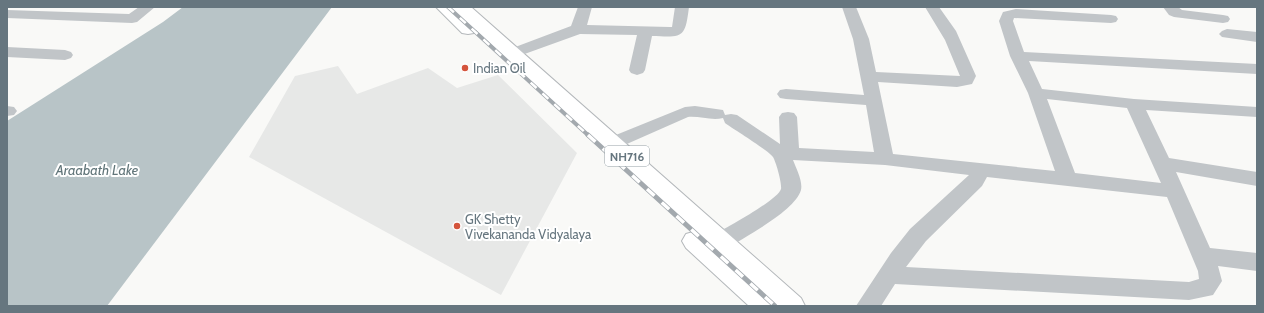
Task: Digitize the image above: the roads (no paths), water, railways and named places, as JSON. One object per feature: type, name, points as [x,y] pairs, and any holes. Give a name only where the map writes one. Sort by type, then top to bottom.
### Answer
[{"type":"highway","name":"NH716","points":[[444,7],[767,306]]},
{"type":"highway","name":"NH716","points":[[461,7],[613,143],[791,306]]},
{"type":"street","points":[[7,14],[132,19],[148,7]]},
{"type":"street","points":[[578,29],[585,7]]},
{"type":"street","points":[[512,53],[578,29],[671,32],[677,30],[679,27],[682,7]]},
{"type":"street","points":[[848,7],[861,39],[885,159]]},
{"type":"street","points":[[868,76],[957,82],[966,80],[968,76],[955,43],[932,7]]},
{"type":"street","points":[[1170,7],[1179,14],[1223,19]]},
{"type":"street","points":[[1068,180],[1036,93],[1018,56],[1006,21],[1008,15],[1016,13],[1111,19]]},
{"type":"street","points":[[637,70],[645,32]]},
{"type":"street","points":[[1227,34],[1257,37]]},
{"type":"street","points":[[7,52],[65,55]]},
{"type":"street","points":[[1018,56],[1257,69]]},
{"type":"street","points":[[1036,93],[1134,104],[1257,112]]},
{"type":"street","points":[[786,94],[874,101]]},
{"type":"street","points":[[889,275],[1189,291],[1204,288],[1211,281],[1209,271],[1175,191],[1134,104]]},
{"type":"street","points":[[613,143],[685,112],[695,112],[724,116],[785,154],[885,159],[1175,191]]},
{"type":"street","points":[[720,242],[772,210],[787,197],[791,189],[785,154],[788,117]]},
{"type":"street","points":[[1162,163],[1257,179]]},
{"type":"street","points":[[868,306],[918,235],[975,181],[981,170]]},
{"type":"street","points":[[1202,256],[1257,262]]},
{"type":"water","name":"Araabath Lake","points":[[183,7],[332,7],[107,306],[7,306],[7,121],[163,22]]},
{"type":"railway","points":[[448,7],[589,136]]},
{"type":"railway","points":[[588,135],[775,306]]},
{"type":"place","name":"Indian Oil","points":[[465,68]]},
{"type":"place","name":"GK Shetty Vivekananda Vidyalaya","points":[[457,226]]}]
